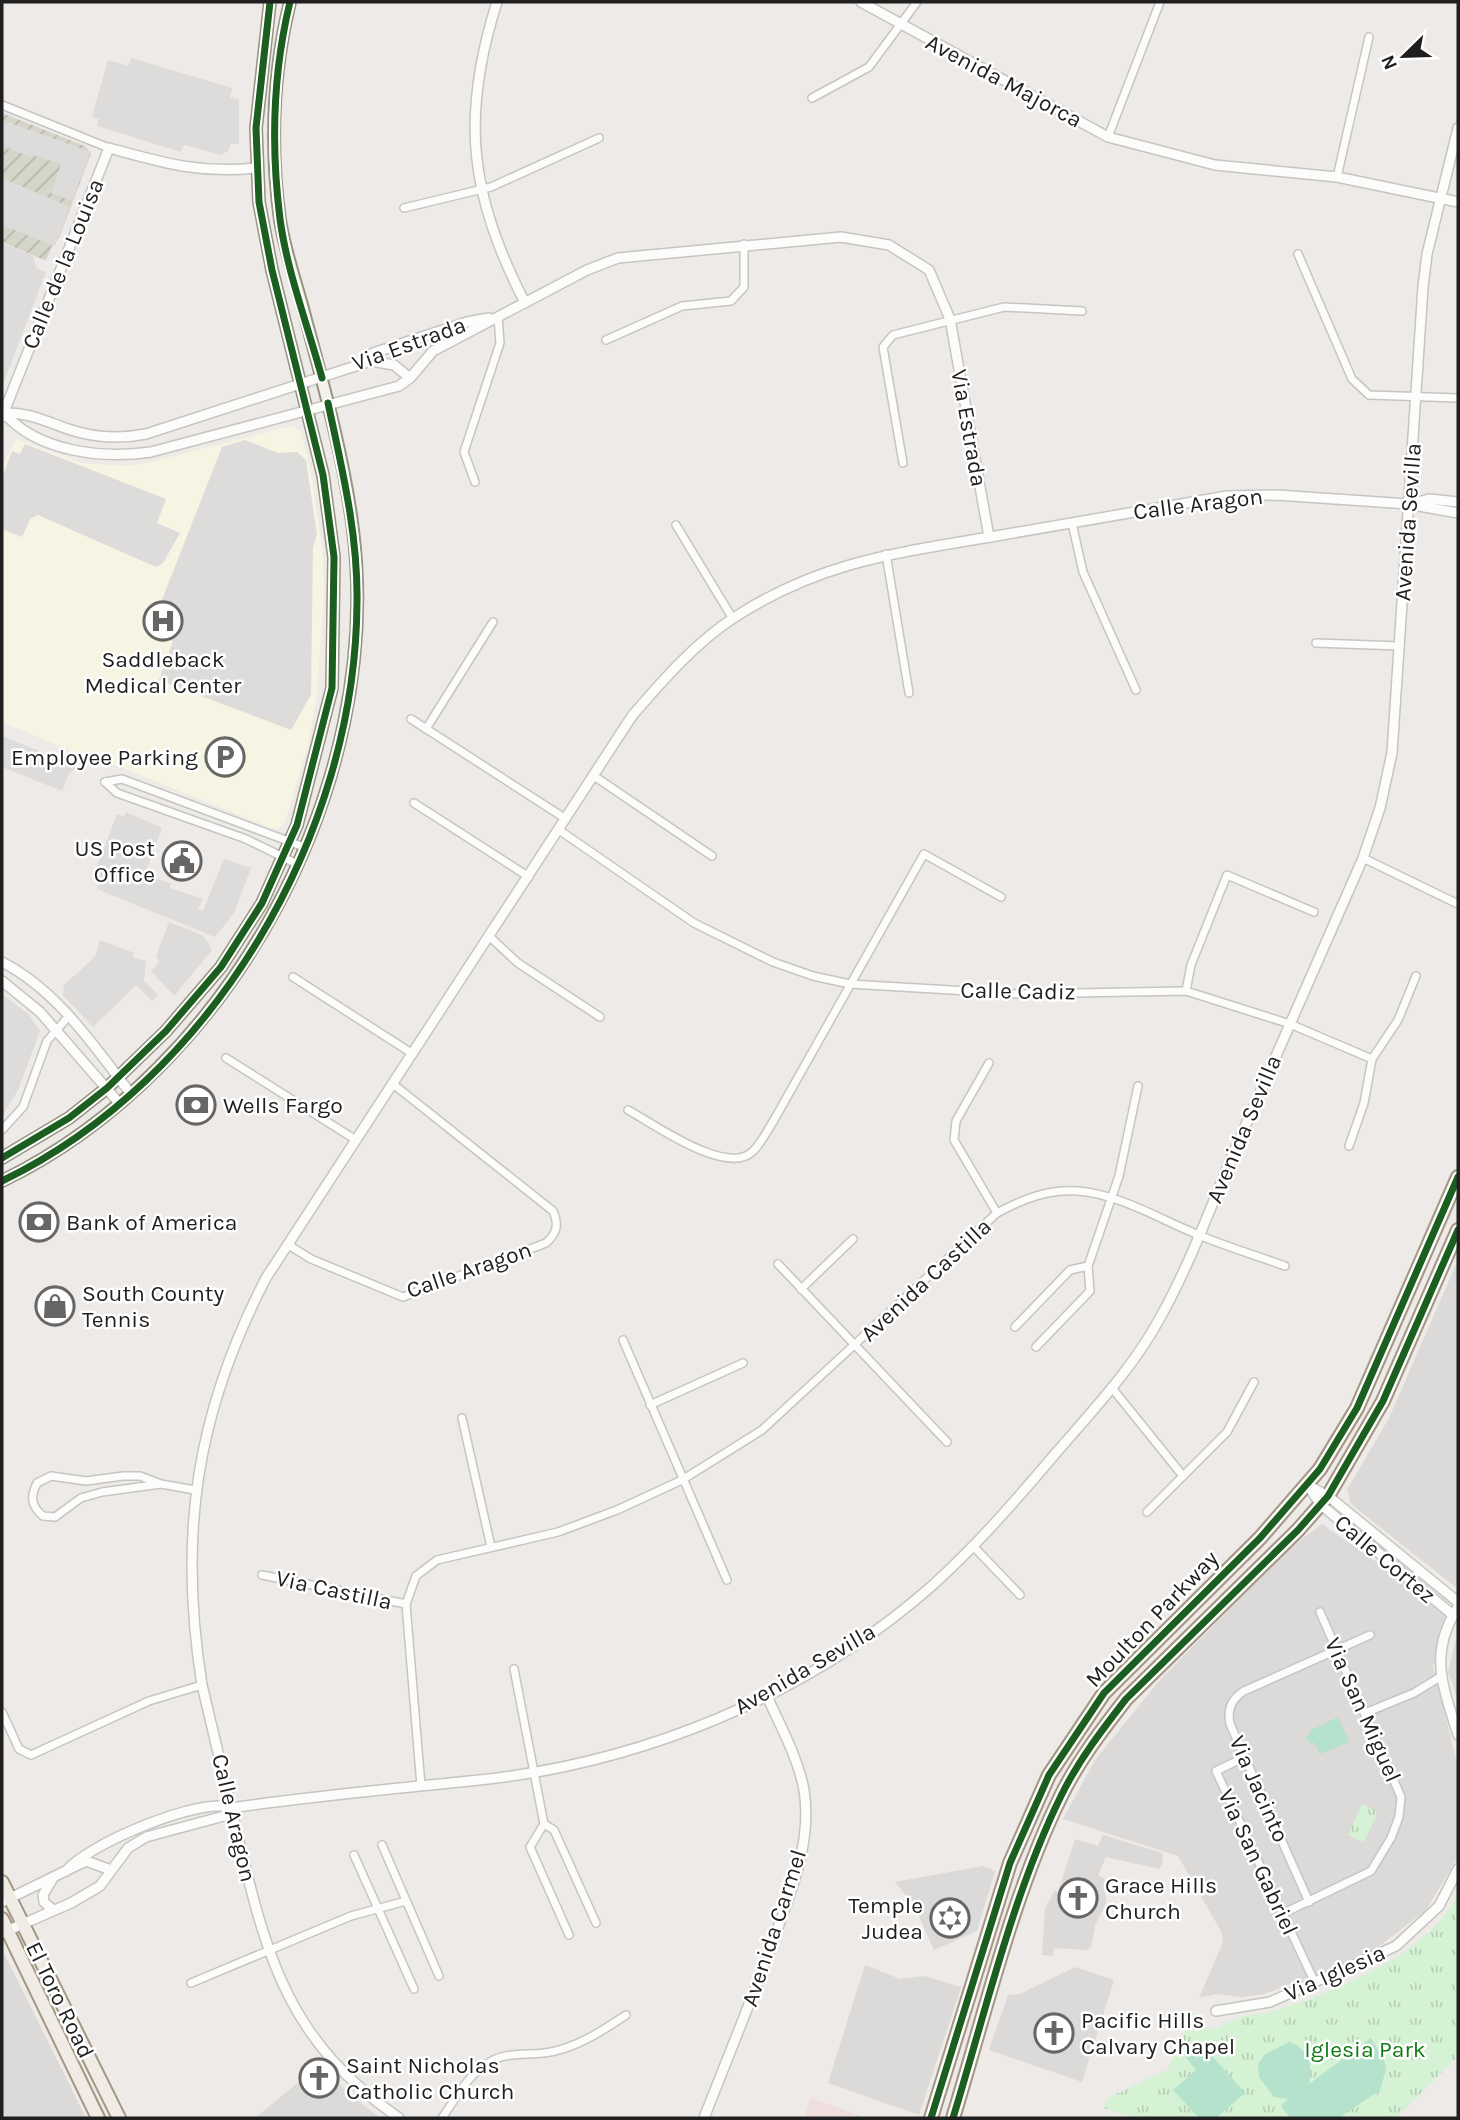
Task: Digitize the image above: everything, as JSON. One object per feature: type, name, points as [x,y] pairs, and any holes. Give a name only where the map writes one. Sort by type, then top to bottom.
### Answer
[{"type":"main road","points":[[2,1158],[69,1118],[107,1088],[166,1031],[221,967],[262,903],[297,825],[332,688],[334,557],[323,475],[272,270],[256,168],[259,83],[270,2]]},
{"type":"main road","points":[[2,1181],[57,1152],[120,1104],[199,1024],[277,911],[324,800],[332,771],[356,643],[357,577],[353,529],[328,404],[283,233],[274,134],[278,75],[290,2]]},
{"type":"main road","name":"Moulton Parkway","points":[[931,2118],[1020,1837],[1066,1746],[1126,1669],[1260,1538],[1308,1485],[1356,1408],[1458,1177]]},
{"type":"main road","name":"Moulton Parkway","points":[[953,2118],[1046,1827],[1062,1794],[1102,1729],[1154,1671],[1324,1500],[1383,1401],[1458,1230]]},
{"type":"main road","name":"El Toro Road","points":[[2,1882],[6,1900],[22,1924],[119,2118]]},
{"type":"main road","name":"El Toro Road","points":[[4,1928],[98,2118]]},
{"type":"main road","points":[[975,1982],[995,1984]]},
{"type":"street","points":[[497,2],[481,52],[474,131],[481,190],[495,239],[525,303]]},
{"type":"street","name":"Avenida Majorca","points":[[861,2],[1108,136],[1215,165],[1337,177],[1458,202]]},
{"type":"street","name":"Avenida Majorca","points":[[812,98],[869,67],[917,2]]},
{"type":"street","name":"Avenida Majorca","points":[[1108,136],[1160,2]]},
{"type":"street","points":[[1337,177],[1369,37]]},
{"type":"street","points":[[2,105],[109,148],[190,170],[221,172],[276,167]]},
{"type":"street","name":"Avenida Sevilla","points":[[6,1900],[66,1871],[77,1858],[92,1850],[156,1822],[221,1805],[231,1809],[277,1800],[533,1772],[610,1755],[657,1741],[767,1696],[824,1664],[883,1624],[930,1587],[974,1547],[1112,1388],[1161,1317],[1363,858],[1380,808],[1392,753],[1423,287],[1440,199],[1458,128]]},
{"type":"street","points":[[404,208],[481,190],[598,138]]},
{"type":"street","name":"Calle de la Louisa","points":[[3,416],[109,148]]},
{"type":"street","name":"Via Estrada","points":[[3,416],[18,429],[65,448],[121,457],[174,447],[306,409],[400,386],[432,351],[587,270],[618,258],[744,244],[841,237],[889,245],[929,270],[950,319],[989,537]]},
{"type":"street","points":[[606,340],[682,306],[731,301],[744,287],[744,244]]},
{"type":"street","points":[[1298,254],[1352,379],[1369,395],[1416,399],[1458,398]]},
{"type":"street","points":[[902,463],[883,347],[893,335],[1004,307],[1082,311]]},
{"type":"street","name":"Via Estrada","points":[[3,416],[24,412],[71,430],[124,439],[322,378],[336,370],[371,360],[373,353],[467,322],[498,317]]},
{"type":"street","name":"Via Estrada","points":[[475,482],[464,452],[500,343],[498,317]]},
{"type":"street","points":[[371,360],[394,365],[410,378]]},
{"type":"street","name":"Calle Aragon","points":[[399,2118],[352,2083],[324,2052],[286,1995],[267,1951],[202,1685],[192,1608],[190,1556],[195,1490],[207,1429],[222,1376],[247,1315],[287,1244],[632,716],[673,669],[733,618],[769,596],[808,579],[886,554],[1227,496],[1277,495],[1408,504],[1458,513]]},
{"type":"street","name":"Calle Aragon","points":[[1408,504],[1429,499],[1458,502]]},
{"type":"street","points":[[1072,523],[1083,572],[1136,690]]},
{"type":"street","points":[[677,525],[733,618]]},
{"type":"street","points":[[886,554],[909,694]]},
{"type":"street","points":[[426,729],[493,622]]},
{"type":"street","points":[[1316,643],[1400,646]]},
{"type":"street","points":[[411,719],[566,819]]},
{"type":"street","points":[[594,776],[712,856]]},
{"type":"street","points":[[297,864],[246,839],[117,793],[105,782],[122,779],[304,847]]},
{"type":"street","points":[[414,803],[529,877]]},
{"type":"street","name":"Calle Cadiz","points":[[559,830],[694,923],[722,938],[772,962],[850,984],[1019,994],[1186,991],[1290,1024]]},
{"type":"street","points":[[628,1110],[709,1155],[732,1160],[750,1154],[774,1120],[923,853],[1000,897]]},
{"type":"street","points":[[1363,858],[1458,904]]},
{"type":"street","points":[[1186,991],[1191,965],[1227,875],[1314,912]]},
{"type":"street","points":[[490,937],[518,963],[600,1017]]},
{"type":"street","points":[[2,962],[35,983],[68,1017],[131,1094]]},
{"type":"street","points":[[1349,1146],[1364,1103],[1372,1059],[1398,1020],[1416,976]]},
{"type":"street","points":[[293,977],[413,1054]]},
{"type":"street","points":[[2,981],[24,996],[120,1104]]},
{"type":"street","points":[[2,1130],[23,1107],[47,1041],[68,1017]]},
{"type":"street","points":[[1290,1024],[1372,1059]]},
{"type":"street","points":[[226,1058],[356,1140]]},
{"type":"street","name":"Avenida Castilla","points":[[989,1063],[956,1121],[954,1140],[997,1213]]},
{"type":"street","name":"Calle Aragon","points":[[287,1244],[311,1259],[403,1297],[546,1243],[555,1235],[558,1223],[553,1211],[393,1084]]},
{"type":"street","points":[[1036,1347],[1090,1291],[1088,1266],[1119,1176],[1138,1086]]},
{"type":"street","name":"Avenida Castilla","points":[[421,1786],[406,1604],[416,1576],[437,1560],[558,1532],[682,1480],[762,1430],[855,1347],[997,1213],[1023,1199],[1046,1192],[1079,1191],[1111,1198],[1198,1235]]},
{"type":"street","points":[[1198,1235],[1285,1266]]},
{"type":"street","points":[[801,1289],[853,1239]]},
{"type":"street","name":"Avenida Castilla","points":[[778,1264],[947,1442]]},
{"type":"street","points":[[1016,1328],[1070,1270],[1088,1266]]},
{"type":"street","points":[[623,1340],[727,1580]]},
{"type":"street","points":[[650,1405],[743,1363]]},
{"type":"street","points":[[1147,1512],[1227,1432],[1254,1381]]},
{"type":"street","points":[[1112,1388],[1183,1476]]},
{"type":"street","points":[[462,1418],[491,1547]]},
{"type":"street","points":[[161,1484],[102,1492],[82,1498],[55,1517],[43,1516],[33,1505],[32,1498],[37,1483],[51,1476],[86,1480],[141,1476],[161,1484],[195,1490]]},
{"type":"street","name":"Calle Cortez","points":[[1308,1485],[1456,1611]]},
{"type":"street","name":"Calle Cortez","points":[[1324,1500],[1458,1602]]},
{"type":"street","points":[[974,1547],[1020,1595]]},
{"type":"street","name":"Via Castilla","points":[[262,1575],[406,1604]]},
{"type":"street","points":[[1456,1611],[1441,1640],[1440,1677],[1458,1735]]},
{"type":"street","name":"Via San Miguel","points":[[1282,1914],[1371,1871],[1399,1817],[1401,1797],[1320,1612]]},
{"type":"street","name":"Via Jacinto","points":[[1309,1902],[1229,1720],[1229,1711],[1236,1697],[1244,1690],[1370,1635]]},
{"type":"street","points":[[514,1669],[544,1824],[530,1847],[569,1935]]},
{"type":"street","points":[[1365,1713],[1414,1693],[1440,1677]]},
{"type":"street","points":[[2,1712],[19,1749],[31,1755],[149,1701],[202,1685]]},
{"type":"street","name":"Avenida Carmel","points":[[704,2118],[797,1876],[802,1848],[804,1790],[795,1758],[767,1696]]},
{"type":"street","name":"Via San Gabriel","points":[[1245,1756],[1216,1770],[1315,1983]]},
{"type":"street","name":"Avenida Sevilla","points":[[4,1928],[22,1924],[100,1886],[128,1848],[146,1838],[224,1816],[231,1809]]},
{"type":"street","points":[[544,1824],[554,1830],[596,1923]]},
{"type":"street","points":[[382,1844],[439,1976]]},
{"type":"street","points":[[354,1855],[414,1989]]},
{"type":"street","points":[[66,1871],[90,1860],[111,1870]]},
{"type":"street","name":"Via Iglesia","points":[[1216,2011],[1270,2002],[1396,1946],[1439,1906],[1456,1882],[1458,1870]]},
{"type":"street","points":[[53,1878],[43,1895],[44,1902],[53,1910]]},
{"type":"street","points":[[191,1983],[351,1916],[406,1901]]},
{"type":"street","points":[[442,2118],[474,2074],[490,2063],[507,2054],[543,2054],[561,2050],[597,2034],[626,2015]]},
{"type":"shaded area","points":[[131,58],[232,88],[230,98],[239,99],[239,144],[231,144],[228,151],[221,155],[184,145],[181,152],[97,126],[99,119],[92,117],[108,60],[128,66]]},
{"type":"shaded area","points":[[2,113],[85,146],[91,154],[59,238],[54,241],[46,261],[2,242]]},
{"type":"shaded area","points":[[2,120],[91,152],[72,201],[51,193],[61,164],[2,146]]},
{"type":"shaded area","points":[[2,178],[70,207],[55,246],[2,225]]},
{"type":"shaded area","points":[[2,243],[33,256],[36,268],[46,272],[2,387]]},
{"type":"shaded area","name":"Saddleback Medical Center","points":[[291,426],[300,430],[310,466],[323,553],[324,595],[317,695],[308,745],[285,822],[280,828],[271,828],[117,766],[102,764],[2,722],[2,467],[16,439],[82,463],[122,466],[147,463]]},
{"type":"shaded area","points":[[245,440],[278,453],[297,452],[306,460],[317,535],[313,547],[311,695],[291,730],[159,680],[173,641],[155,635],[154,620],[222,447]]},
{"type":"shaded area","points":[[25,444],[166,499],[157,523],[180,533],[163,563],[156,567],[38,515],[30,519],[22,537],[2,529],[2,478],[12,451],[20,454]]},
{"type":"shaded area","points":[[2,736],[77,766],[68,775],[62,791],[2,767]]},
{"type":"shaded area","points":[[126,812],[162,828],[145,874],[171,884],[170,888],[203,899],[198,909],[203,911],[224,859],[251,868],[234,913],[215,937],[97,889],[99,882],[93,877],[117,814],[124,817]]},
{"type":"shaded area","points":[[169,922],[204,936],[212,950],[174,996],[151,971],[159,962],[156,956]]},
{"type":"shaded area","points":[[100,940],[134,953],[133,957],[146,961],[144,981],[158,995],[152,1001],[136,985],[93,1027],[63,995],[64,985],[95,957]]},
{"type":"shaded area","points":[[2,994],[29,1015],[40,1031],[18,1090],[2,1116]]},
{"type":"shaded area","points":[[1458,1260],[1458,1589],[1351,1504],[1347,1490],[1389,1418]]},
{"type":"shaded area","points":[[1322,1524],[1453,1615],[1433,1666],[1458,1767],[1458,1857],[1426,1910],[1369,1954],[1264,1994],[1241,1997],[1216,1994],[1199,1998],[1223,1942],[1222,1933],[1178,1856],[1063,1819],[1095,1760],[1159,1681],[1286,1551]]},
{"type":"shaded area","points":[[1458,1631],[1458,1701],[1448,1672]]},
{"type":"shaded area","name":"Grace Hills Church","points":[[1103,1835],[1162,1853],[1163,1863],[1159,1869],[1106,1857],[1098,1875],[1105,1879],[1106,1903],[1095,1925],[1091,1948],[1054,1948],[1053,1956],[1042,1955],[1045,1910],[1054,1891],[1058,1892],[1075,1839],[1098,1846]]},
{"type":"shaded area","name":"Temple Judea","points":[[983,1866],[995,1871],[977,1931],[934,1950],[914,1905],[895,1882]]},
{"type":"shaded area","points":[[2,1949],[84,2114],[87,2118],[2,2118]]},
{"type":"shaded area","points":[[865,1965],[900,1979],[924,1976],[961,1987],[919,2115],[828,2083]]},
{"type":"shaded area","points":[[1075,1967],[1114,1980],[1082,2082],[989,2050],[1008,1995],[1020,1994]]},
{"type":"shaded area","name":"Saint Nicholas Catholic Church","points":[[321,2064],[347,2092],[380,2118],[255,2118]]},
{"type":"shaded area","points":[[811,2098],[866,2118],[804,2118]]},
{"type":"green space","points":[[1338,1717],[1349,1742],[1320,1754],[1314,1742],[1310,1744],[1306,1737],[1310,1735],[1309,1731]]},
{"type":"green space","points":[[1362,1804],[1378,1812],[1364,1842],[1348,1835]]},
{"type":"green space","name":"Iglesia Park","points":[[1458,1893],[1458,2056],[1396,2118],[1133,2118],[1104,2108],[1106,2099],[1168,2069],[1194,2012],[1202,2026],[1214,2029],[1239,2018],[1281,2009],[1329,1991],[1405,1951],[1427,1934],[1445,1914]]},
{"type":"green space","points":[[1371,2038],[1384,2059],[1386,2070],[1380,2090],[1339,2118],[1290,2118],[1281,2106],[1288,2099],[1274,2097],[1259,2077],[1258,2064],[1265,2054],[1289,2042],[1306,2054],[1311,2071],[1309,2084]]},
{"type":"green space","points":[[1199,2041],[1245,2093],[1216,2118],[1199,2118],[1173,2090],[1196,2070],[1184,2055]]},
{"type":"cycle path","points":[[2,1158],[69,1118],[107,1088],[166,1031],[221,967],[262,903],[297,825],[332,688],[334,557],[323,475],[272,270],[259,202],[256,128],[270,2]]},
{"type":"cycle path","points":[[290,2],[280,55],[275,110],[277,192],[288,259],[322,378]]},
{"type":"cycle path","points":[[2,1181],[78,1136],[146,1080],[207,1014],[258,940],[300,860],[331,776],[350,689],[357,602],[352,527],[328,403]]},
{"type":"cycle path","points":[[931,2118],[1010,1863],[1049,1775],[1104,1693],[1260,1538],[1320,1469],[1357,1408],[1458,1177]]},
{"type":"cycle path","points":[[953,2118],[1001,1954],[1028,1873],[1075,1770],[1126,1699],[1298,1530],[1328,1496],[1383,1401],[1458,1230]]},
{"type":"place","name":"Saddleback Medical Center","points":[[163,621]]},
{"type":"place","name":"Employee Parking","points":[[225,757]]},
{"type":"place","name":"US Post Office","points":[[182,861]]},
{"type":"place","name":"Wells Fargo","points":[[196,1105]]},
{"type":"place","name":"Bank of America","points":[[39,1222]]},
{"type":"place","name":"South County Tennis","points":[[55,1306]]},
{"type":"place","name":"Grace Hills Church","points":[[1078,1898]]},
{"type":"place","name":"Temple Judea","points":[[950,1918]]},
{"type":"place","name":"Pacific Hills Calvary Chapel","points":[[1054,2033]]},
{"type":"place","name":"Saint Nicholas Catholic Church","points":[[319,2078]]}]
